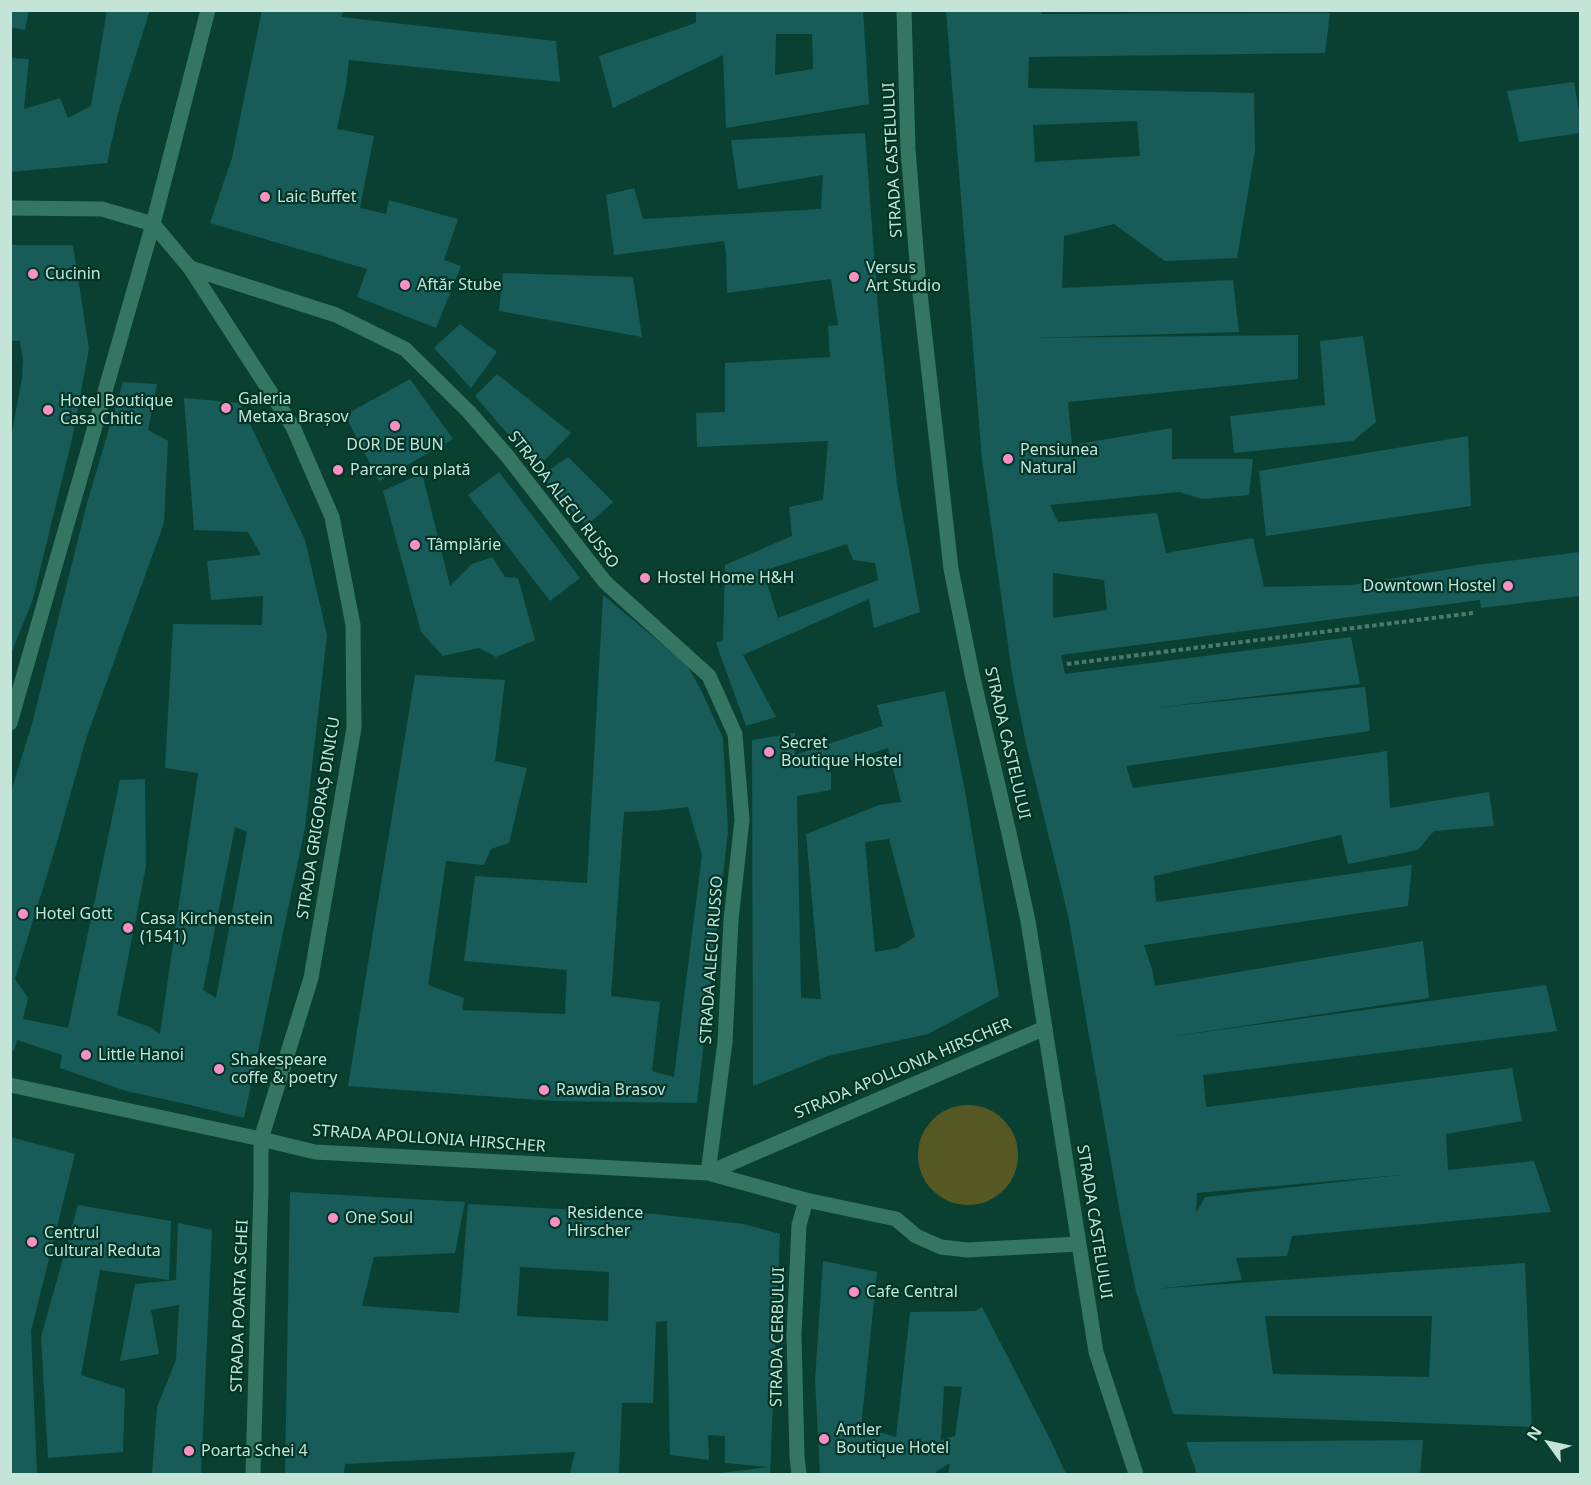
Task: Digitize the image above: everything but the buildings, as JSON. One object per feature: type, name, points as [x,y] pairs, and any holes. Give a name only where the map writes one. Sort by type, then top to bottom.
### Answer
[{"type":"street","points":[[10,723],[153,224],[208,10]]},
{"type":"street","name":"STRADA CASTELULUI","points":[[904,10],[908,149],[918,275],[951,569],[972,674],[1028,921],[1096,1352],[1136,1474]]},
{"type":"street","points":[[10,208],[102,209],[153,224]]},
{"type":"street","name":"STRADA GRIGORAȘ DINICU","points":[[153,224],[190,268],[292,428],[332,517],[353,625],[354,728],[310,978],[261,1139]]},
{"type":"street","name":"STRADA ALECU RUSSO","points":[[190,268],[336,315],[405,349],[469,412],[508,457],[604,582],[709,676],[735,734],[742,820],[731,920],[725,1042],[708,1173]]},
{"type":"street","name":"STRADA APOLLONIA HIRSCHER","points":[[708,1173],[1045,1028]]},
{"type":"street","name":"STRADA APOLLONIA HIRSCHER","points":[[10,1085],[315,1152],[708,1173],[806,1200],[896,1219],[916,1236],[941,1247],[967,1250],[1079,1244]]},
{"type":"street","name":"STRADA POARTA SCHEI","points":[[253,1474],[261,1139]]},
{"type":"street","name":"STRADA CERBULUI","points":[[799,1474],[796,1457],[794,1335],[799,1225],[806,1200]]},
{"type":"path","points":[[1067,664],[1473,614]]},
{"type":"shaded area","points":[[968,1105],[996,1113],[1010,1127],[1018,1155],[1010,1183],[996,1197],[968,1205],[940,1197],[926,1183],[918,1155],[926,1127],[940,1113]]},
{"type":"place","name":"Laic Buffet","points":[[265,197]]},
{"type":"place","name":"Cucinin","points":[[33,274]]},
{"type":"place","name":"Versus Art Studio","points":[[854,277]]},
{"type":"place","name":"Aftăr Stube","points":[[405,285]]},
{"type":"place","name":"Galeria Metaxa Brașov","points":[[226,408]]},
{"type":"place","name":"Hotel Boutique Casa Chitic","points":[[48,410]]},
{"type":"place","name":"DOR DE BUN","points":[[395,426]]},
{"type":"place","name":"Pensiunea Natural","points":[[1008,459]]},
{"type":"place","name":"Parcare cu plată","points":[[338,470]]},
{"type":"place","name":"Tâmplărie","points":[[415,545]]},
{"type":"place","name":"Hostel Home H&H","points":[[645,578]]},
{"type":"place","name":"Downtown Hostel","points":[[1508,586]]},
{"type":"place","name":"Secret Boutique Hostel","points":[[769,752]]},
{"type":"place","name":"Hotel Gott","points":[[23,914]]},
{"type":"place","name":"Casa Kirchenstein (1541)","points":[[128,928]]},
{"type":"place","name":"Little Hanoi","points":[[86,1055]]},
{"type":"place","name":"Shakespeare coffe & poetry","points":[[219,1069]]},
{"type":"place","name":"Rawdia Brasov","points":[[544,1090]]},
{"type":"place","name":"One Soul","points":[[333,1218]]},
{"type":"place","name":"Residence Hirscher","points":[[555,1222]]},
{"type":"place","name":"Centrul Cultural Reduta","points":[[32,1242]]},
{"type":"place","name":"Cafe Central","points":[[854,1292]]},
{"type":"place","name":"Antler Boutique Hotel","points":[[824,1439]]},
{"type":"place","name":"Poarta Schei 4","points":[[189,1451]]}]
